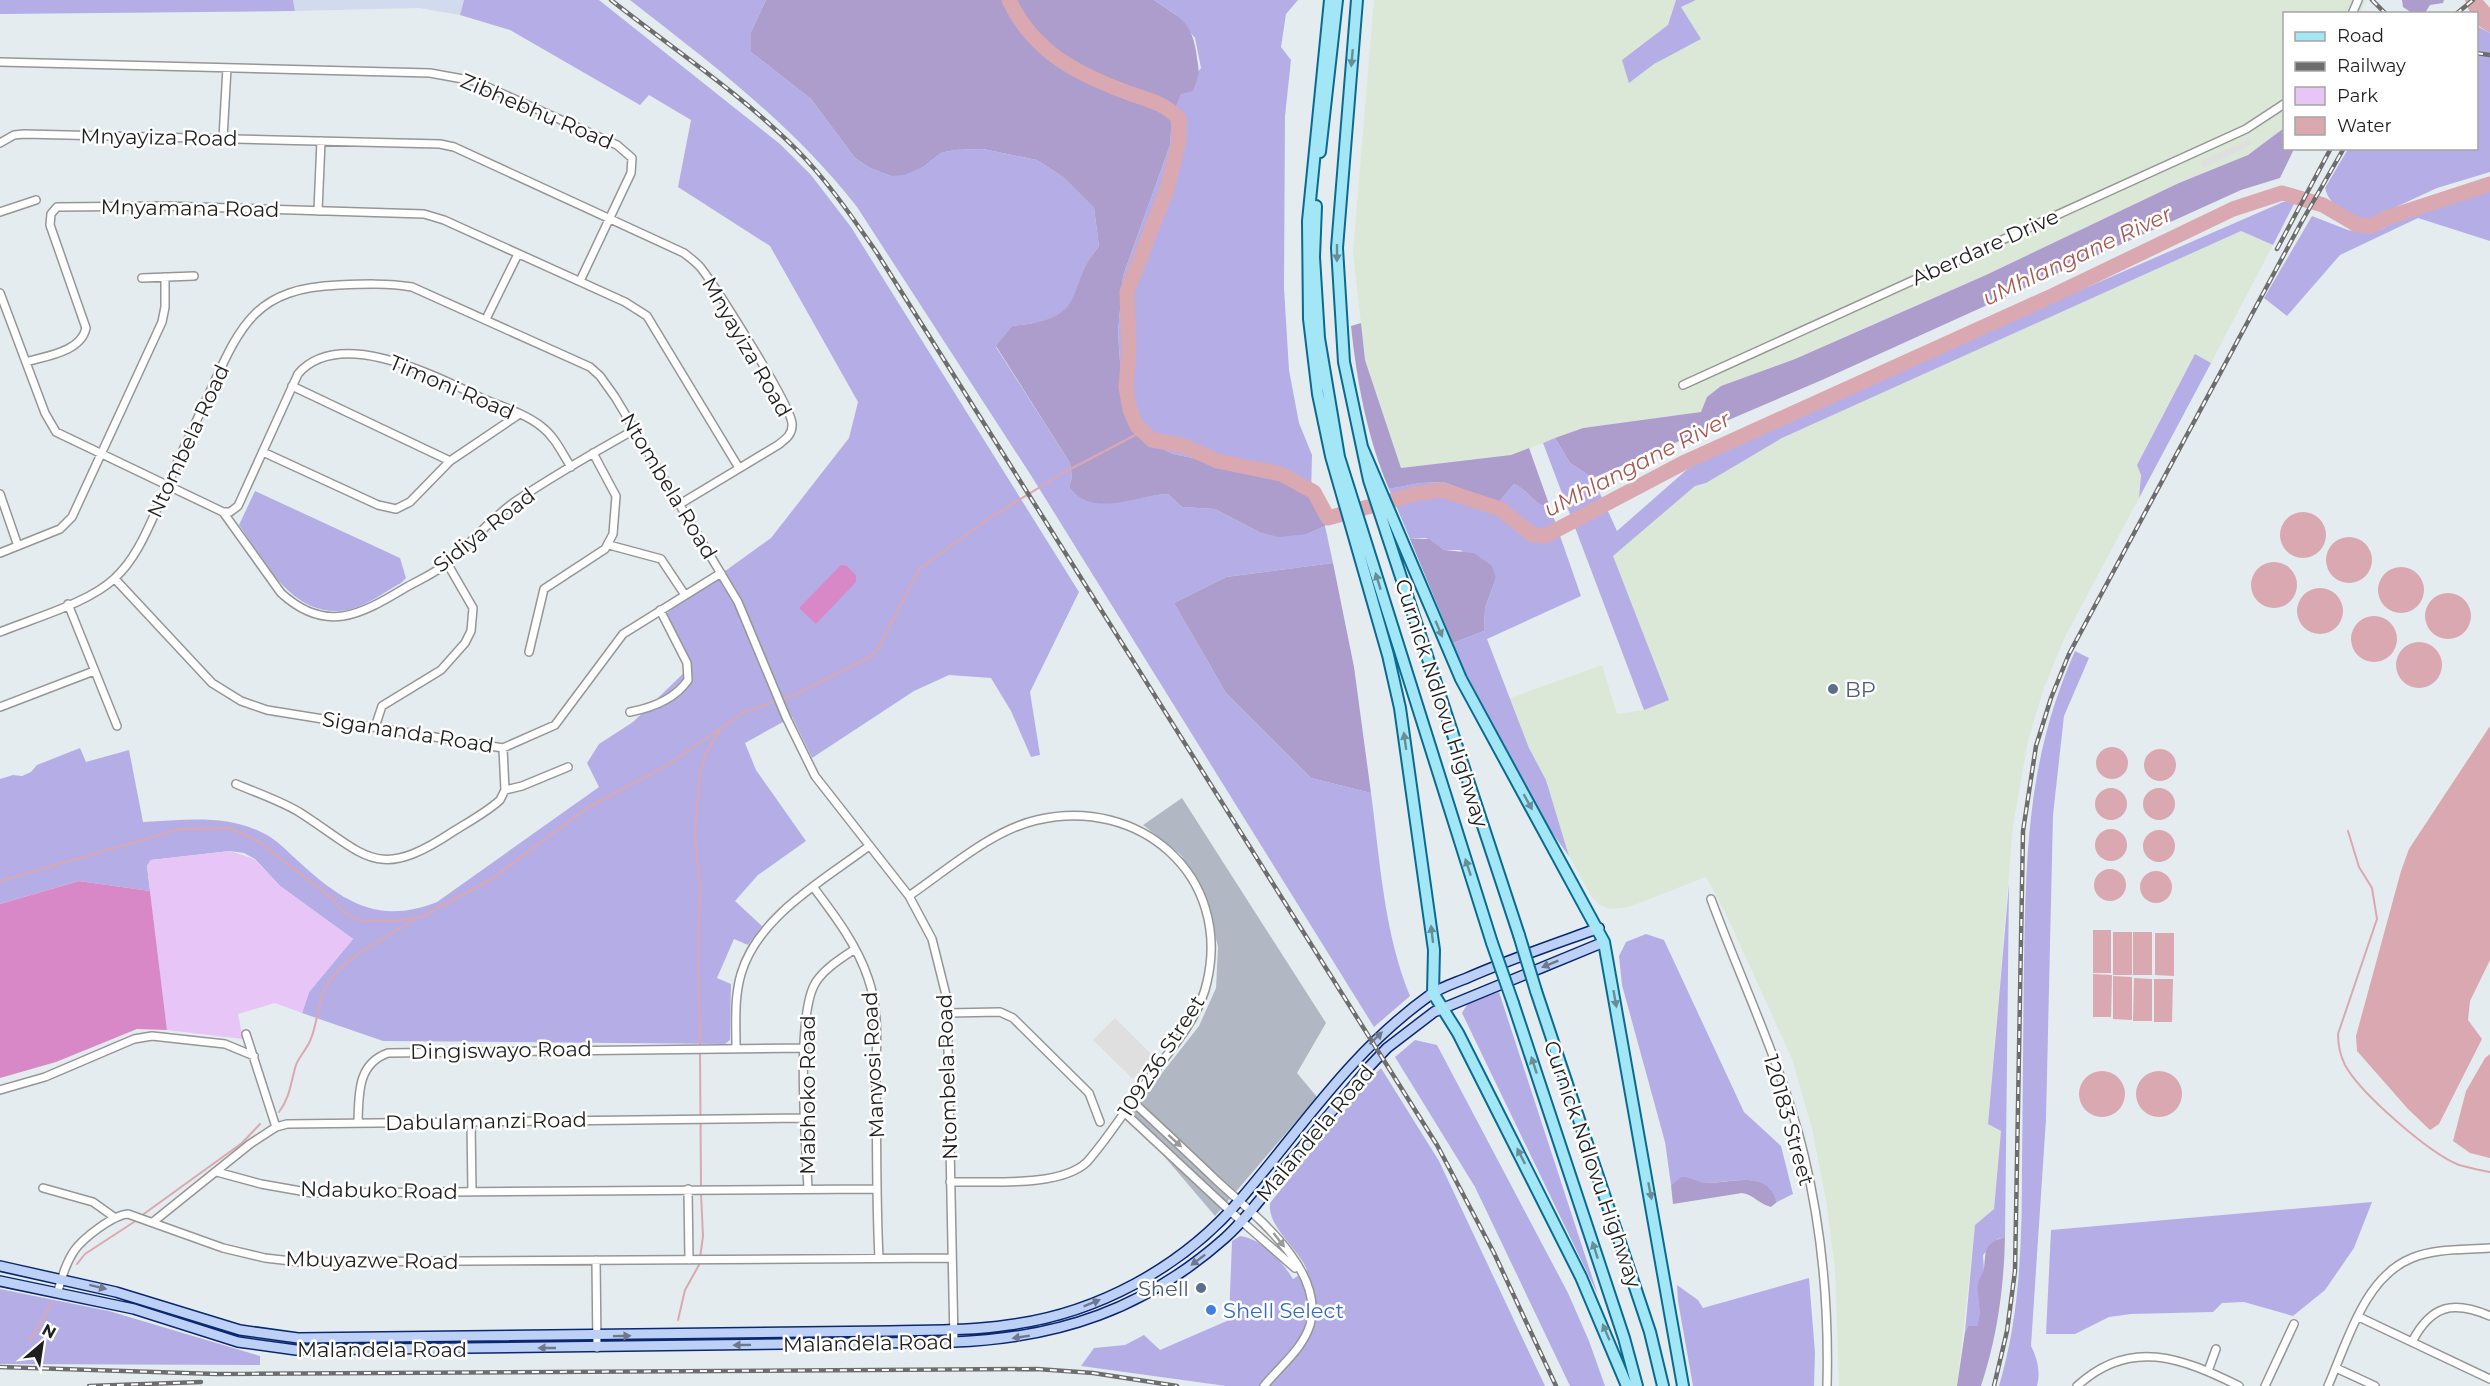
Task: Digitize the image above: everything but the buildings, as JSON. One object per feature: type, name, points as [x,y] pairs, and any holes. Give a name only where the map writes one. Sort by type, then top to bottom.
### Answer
[{"type":"main road","points":[[1330,0],[1312,168],[1306,280],[1318,394],[1335,457]]},
{"type":"main road","name":"Curnick Ndlovu Highway","points":[[1337,0],[1320,159],[1314,257],[1318,338],[1335,457],[1492,943],[1624,1338],[1637,1386]]},
{"type":"main road","points":[[1357,0],[1337,248],[1344,362],[1362,447],[1373,480],[1392,517],[1461,679],[1599,928],[1604,942],[1683,1386]]},
{"type":"main road","name":"Curnick Ndlovu Highway","points":[[1373,480],[1427,661],[1650,1332],[1663,1386]]},
{"type":"main road","points":[[1352,514],[1400,708],[1434,950],[1433,993],[1458,1033],[1581,1277],[1627,1386]]},
{"type":"main road","name":"Malandela Road","points":[[0,1266],[62,1278],[153,1302],[226,1327],[283,1337],[597,1336],[953,1330],[1008,1325],[1064,1314],[1118,1293],[1176,1258],[1239,1201],[1353,1061],[1384,1031],[1433,993],[1481,972],[1599,928]]},
{"type":"main road","name":"Malandela Road","points":[[0,1281],[58,1291],[134,1309],[224,1339],[281,1349],[597,1348],[954,1342],[1022,1337],[1061,1329],[1093,1319],[1168,1280],[1210,1251],[1251,1211],[1369,1067],[1401,1036],[1442,1008],[1604,942]]},
{"type":"street","name":"Zibhebhu Road","points":[[0,62],[441,74],[474,81],[608,141],[629,153],[634,164],[610,219]]},
{"type":"street","points":[[223,138],[227,68]]},
{"type":"street","name":"Aberdare Drive","points":[[1683,385],[2247,129],[2283,105]]},
{"type":"street","name":"Mnyayiza Road","points":[[0,143],[14,135],[24,134],[446,145],[684,253],[697,264],[787,409],[792,429],[787,438],[680,504]]},
{"type":"street","points":[[318,211],[321,141]]},
{"type":"street","points":[[0,212],[36,200]]},
{"type":"street","name":"Mnyamana Road","points":[[26,362],[71,347],[81,339],[86,328],[50,225],[51,214],[57,207],[164,206],[424,214],[444,220],[579,281],[647,316],[739,468]]},
{"type":"street","points":[[579,281],[610,219]]},
{"type":"street","points":[[486,319],[518,254]]},
{"type":"street","points":[[142,278],[194,276]]},
{"type":"street","points":[[0,553],[50,534],[66,525],[76,510],[162,322],[165,307],[165,277]]},
{"type":"street","name":"Ntombela Road","points":[[0,632],[90,595],[115,579],[142,540],[235,340],[248,321],[272,300],[297,289],[312,286],[401,285],[428,293],[590,367],[605,383],[738,602],[786,717],[815,776],[909,896],[923,919],[939,960],[947,1012],[950,1258],[954,1342]]},
{"type":"street","name":"Sidiya Road","points":[[0,293],[53,428],[64,438],[223,512],[281,593],[293,604],[315,614],[348,616],[365,612],[447,563],[499,514],[593,453],[634,430]]},
{"type":"street","name":"Timoni Road","points":[[223,512],[230,512],[238,506],[292,386],[305,366],[323,357],[381,357],[411,365],[543,428],[571,467]]},
{"type":"street","points":[[292,386],[450,460]]},
{"type":"street","points":[[263,452],[378,505],[396,509],[410,502],[450,460],[518,415]]},
{"type":"street","points":[[529,652],[544,589],[609,545],[615,524],[616,496],[593,453]]},
{"type":"street","points":[[0,494],[18,546]]},
{"type":"street","points":[[609,545],[661,559],[685,595]]},
{"type":"street","points":[[375,727],[382,706],[441,670],[455,655],[471,631],[473,608],[447,563]]},
{"type":"street","name":"Sigananda Road","points":[[115,579],[199,670],[224,692],[267,710],[503,748],[555,725],[618,638],[721,573]]},
{"type":"street","points":[[68,604],[117,726]]},
{"type":"street","points":[[630,712],[650,708],[665,700],[688,681],[687,663],[660,610]]},
{"type":"street","points":[[0,707],[94,671]]},
{"type":"street","points":[[236,784],[290,807],[360,853],[388,860],[407,857],[432,846],[493,806],[505,790],[503,748]]},
{"type":"street","points":[[505,790],[522,786],[568,767]]},
{"type":"street","name":"109236 Street","points":[[909,896],[1017,825],[1079,814],[1106,817],[1145,832],[1171,853],[1200,895],[1211,935],[1211,959],[1207,983],[1200,1003],[1091,1158],[1072,1173],[1034,1179],[950,1182]]},
{"type":"street","points":[[804,1048],[736,1048],[736,1006],[741,974],[747,960],[774,921],[869,846]]},
{"type":"street","name":"Manyosi Road","points":[[814,888],[855,949],[868,979],[874,1005],[879,1258]]},
{"type":"street","name":"120183 Street","points":[[1711,899],[1777,1071],[1804,1155],[1819,1239],[1825,1299],[1827,1386]]},
{"type":"street","name":"Mabhoko Road","points":[[808,1189],[804,1048],[807,1004],[815,983],[831,967],[855,949]]},
{"type":"street","points":[[947,1012],[1000,1012],[1013,1018],[1089,1093],[1100,1122]]},
{"type":"street","points":[[58,1291],[77,1246],[114,1216],[128,1214],[153,1222],[276,1127],[246,1034]]},
{"type":"street","points":[[0,1090],[45,1077],[134,1039],[152,1036],[225,1044],[254,1056]]},
{"type":"street","name":"Dingiswayo Road","points":[[358,1122],[360,1087],[366,1069],[372,1061],[388,1053],[736,1048]]},
{"type":"street","points":[[1132,1101],[1251,1211],[1278,1239],[1302,1273],[1312,1305],[1310,1324],[1300,1346],[1264,1386]]},
{"type":"street","points":[[1124,1112],[1230,1211],[1302,1273]]},
{"type":"street","name":"Dabulamanzi Road","points":[[276,1127],[358,1122],[806,1118]]},
{"type":"street","name":"Ndabuko Road","points":[[471,1122],[472,1192]]},
{"type":"street","name":"Ndabuko Road","points":[[217,1172],[261,1184],[312,1193],[559,1193],[692,1189],[808,1189]]},
{"type":"street","points":[[43,1188],[93,1203],[114,1216]]},
{"type":"street","points":[[692,1189],[697,1260]]},
{"type":"street","points":[[808,1189],[876,1189]]},
{"type":"street","name":"Mbuyazwe Road","points":[[153,1222],[223,1248],[265,1258],[300,1262],[950,1258]]},
{"type":"street","points":[[2328,1386],[2359,1317],[2377,1285],[2404,1262],[2439,1252],[2490,1248]]},
{"type":"street","points":[[596,1260],[597,1348]]},
{"type":"street","points":[[2412,1342],[2423,1322],[2438,1311],[2468,1308],[2490,1316]]},
{"type":"street","points":[[2359,1317],[2490,1379]]},
{"type":"street","points":[[2265,1386],[2294,1324]]},
{"type":"street","points":[[2208,1371],[2216,1349]]},
{"type":"street","points":[[2077,1386],[2114,1362],[2139,1357],[2171,1358],[2208,1371],[2239,1386]]},
{"type":"street","points":[[2336,1368],[2375,1386]]},
{"type":"shaded area","points":[[0,0],[293,0],[295,11],[0,14]]},
{"type":"shaded area","points":[[293,0],[464,0],[460,15],[419,8],[295,11]]},
{"type":"shaded area","points":[[464,0],[599,0],[780,144],[811,175],[851,227],[1079,592],[1030,692],[1040,755],[1031,757],[1011,711],[991,678],[949,675],[914,691],[812,758],[792,717],[745,743],[756,770],[806,841],[758,875],[735,901],[762,926],[748,945],[734,939],[717,978],[731,984],[730,1040],[725,1044],[383,1041],[302,1013],[309,992],[353,939],[280,886],[255,859],[244,853],[230,851],[151,860],[147,866],[150,891],[79,881],[0,904],[0,779],[13,775],[22,776],[31,772],[37,765],[80,748],[86,762],[129,750],[143,822],[218,820],[247,826],[280,844],[329,887],[361,905],[377,910],[415,909],[437,902],[599,787],[587,763],[599,744],[633,722],[691,666],[667,613],[771,538],[849,438],[858,402],[770,246],[678,187],[691,120],[649,95],[640,105],[510,30],[460,15]]},
{"type":"shaded area","points":[[630,0],[766,0],[751,32],[751,52],[811,99],[855,158],[870,168],[891,176],[923,167],[941,153],[983,149],[1037,160],[1063,177],[1094,208],[1099,246],[1091,258],[1071,304],[1057,316],[1049,319],[1012,326],[996,347],[1070,463],[1072,477],[1069,487],[1078,496],[1089,500],[1115,502],[1168,494],[1182,507],[1215,509],[1259,532],[1307,534],[1325,526],[1333,563],[1226,577],[1174,603],[1226,693],[1311,778],[1371,793],[1389,922],[1401,972],[1410,996],[1374,1027],[1032,477],[857,207],[832,177],[779,122],[721,72]]},
{"type":"shaded area","points":[[766,0],[1154,0],[1177,15],[1191,32],[1198,74],[1193,91],[1181,94],[1172,117],[1170,145],[1123,276],[1118,332],[1123,406],[1133,428],[1145,441],[1173,454],[1281,476],[1311,495],[1326,520],[1325,526],[1307,534],[1279,537],[1259,532],[1215,509],[1182,507],[1168,494],[1102,504],[1079,497],[1069,487],[1072,477],[1070,463],[996,346],[1012,326],[1054,317],[1072,300],[1088,262],[1099,246],[1094,208],[1063,177],[1037,160],[983,149],[941,153],[923,167],[904,175],[891,176],[870,168],[855,158],[811,99],[751,52],[751,32]]},
{"type":"shaded area","points":[[1154,0],[1298,0],[1286,14],[1281,47],[1291,60],[1285,116],[1284,288],[1289,370],[1299,423],[1312,455],[1311,495],[1280,476],[1173,454],[1145,441],[1133,428],[1123,406],[1118,332],[1123,276],[1170,145],[1172,117],[1181,93],[1201,68],[1195,38],[1175,14]]},
{"type":"shaded area","points":[[1374,0],[2366,0],[2360,12],[2283,12],[2283,129],[2248,155],[2179,183],[1986,275],[1795,359],[1721,386],[1707,397],[1701,412],[1583,428],[1511,455],[1401,468],[1365,360],[1353,252]]},
{"type":"shaded area","points":[[1676,0],[1696,0],[1681,7],[1701,39],[1654,64],[1629,83],[1622,60],[1668,25]]},
{"type":"shaded area","points":[[2402,0],[2444,0],[2443,3],[2430,5],[2426,12],[2410,12],[2403,7]]},
{"type":"shaded area","points":[[2478,27],[2490,33],[2490,172],[2437,188],[2368,220],[2341,210],[2331,201],[2325,188],[2347,150],[2478,150]]},
{"type":"shaded area","points":[[2283,129],[2283,150],[2294,150],[2280,178],[2241,190],[1822,380],[1593,478],[1570,463],[1555,438],[1583,428],[1701,412],[1707,397],[1721,386],[1795,359],[1986,275],[2179,183],[2248,155]]},
{"type":"shaded area","points":[[2249,139],[2252,145],[2203,168],[2201,161]]},
{"type":"shaded area","points":[[2490,187],[2490,241],[2418,218],[2340,255],[2287,316],[2264,298],[2312,216],[2348,230],[2367,233],[2382,229],[2405,213],[2447,203]]},
{"type":"shaded area","points":[[2283,202],[2295,202],[2273,245],[2241,231],[1782,438],[1706,483],[1695,486],[1613,556],[1669,700],[1644,710],[1543,443],[1555,438],[1570,463],[1593,478],[1617,531],[1691,466],[1938,352]]},
{"type":"shaded area","points":[[2241,231],[2273,245],[2211,363],[2195,354],[2137,464],[2141,475],[2139,498],[2065,637],[2044,688],[2028,741],[2013,826],[1988,1123],[2001,1131],[1994,1209],[1975,1226],[1957,1386],[1839,1386],[1835,1269],[1826,1200],[1812,1129],[1792,1059],[1725,912],[1706,877],[1629,907],[1610,909],[1600,905],[1591,896],[1569,856],[1546,780],[1529,748],[1510,698],[1602,665],[1617,714],[1644,710],[1669,700],[1612,556],[1652,521],[1695,486],[1706,483],[1782,438]]},
{"type":"shaded area","points":[[1361,323],[1365,360],[1401,468],[1511,455],[1529,448],[1550,507],[1539,503],[1514,484],[1498,503],[1444,482],[1420,483],[1389,489],[1369,429],[1356,368],[1351,326]]},
{"type":"shaded area","points":[[2195,354],[2211,363],[2139,498],[2141,475],[2137,465]]},
{"type":"shaded area","points":[[1444,482],[1498,503],[1514,484],[1539,503],[1550,507],[1581,596],[1487,639],[1529,748],[1546,780],[1569,856],[1551,832],[1504,753],[1453,643],[1484,631],[1485,608],[1496,578],[1460,550],[1444,550],[1426,538],[1410,539],[1389,489],[1420,483]]},
{"type":"shaded area","points":[[255,491],[400,558],[406,578],[365,604],[352,609],[332,611],[314,607],[298,599],[284,587],[260,557],[239,525]]},
{"type":"shaded area","points":[[1410,539],[1429,539],[1444,550],[1474,553],[1492,566],[1496,578],[1485,608],[1484,631],[1453,643]]},
{"type":"shaded area","points":[[1333,563],[1354,667],[1371,793],[1311,778],[1226,693],[1174,603],[1226,577]]},
{"type":"shaded area","points":[[841,565],[847,566],[856,575],[856,582],[816,624],[799,608]]},
{"type":"shaded area","points":[[2075,651],[2089,658],[2064,716],[2053,815],[2046,1119],[2031,1346],[2038,1365],[2039,1376],[2037,1386],[1999,1386],[2012,1330],[2021,1247],[2024,962],[2029,841],[2039,766],[2047,728]]},
{"type":"shaded area","points":[[1182,798],[1326,1023],[1297,1073],[1317,1097],[1215,1216],[1129,1115],[1199,1026],[1216,988],[1218,947],[1206,898],[1181,855],[1143,825]]},
{"type":"shaded area","points":[[79,881],[150,891],[167,1030],[137,1029],[56,1062],[0,1078],[0,904]]},
{"type":"shaded area","points":[[2009,884],[2005,1237],[1998,1239],[1983,1255],[1984,1271],[1978,1286],[1980,1320],[1977,1326],[1968,1326],[1965,1332],[1975,1225],[1994,1209],[2001,1131],[1988,1124]]},
{"type":"shaded area","points":[[1646,934],[1664,940],[1744,1112],[1781,1146],[1793,1194],[1777,1202],[1765,1185],[1747,1180],[1706,1183],[1686,1178],[1671,1185],[1665,1142],[1622,985],[1619,956],[1626,942]]},
{"type":"shaded area","points":[[1499,992],[1598,1295],[1462,1013],[1468,1003]]},
{"type":"shaded area","points":[[1115,1018],[1152,1055],[1148,1060],[1150,1062],[1133,1079],[1093,1040]]},
{"type":"shaded area","points":[[1415,1040],[1437,1045],[1568,1293],[1605,1386],[1570,1386],[1475,1187],[1395,1057]]},
{"type":"shaded area","points":[[1381,1068],[1439,1161],[1545,1386],[1226,1386],[1081,1366],[1094,1348],[1125,1345],[1144,1335],[1160,1350],[1229,1320],[1232,1241],[1240,1236],[1263,1246],[1283,1265],[1293,1279],[1307,1270],[1273,1221],[1270,1203]]},
{"type":"shaded area","points":[[1682,1177],[1705,1183],[1756,1181],[1772,1191],[1777,1202],[1771,1207],[1742,1193],[1673,1204],[1671,1185]]},
{"type":"shaded area","points":[[2372,1202],[2354,1248],[2325,1290],[2293,1316],[2244,1302],[2222,1303],[2213,1312],[2131,1314],[2109,1317],[2075,1334],[2046,1334],[2051,1230]]},
{"type":"shaded area","points":[[2005,1237],[1999,1313],[1981,1386],[1957,1386],[1965,1332],[1968,1326],[1977,1326],[1979,1321],[1978,1283],[1984,1269],[1987,1249],[1993,1242]]},
{"type":"shaded area","points":[[1809,1278],[1815,1353],[1814,1386],[1693,1386],[1677,1285],[1698,1300],[1703,1308]]},
{"type":"shaded area","points":[[0,1289],[109,1311],[260,1356],[260,1365],[0,1364]]},
{"type":"green space","points":[[230,851],[254,859],[280,886],[353,939],[309,992],[302,1013],[275,1003],[238,1014],[243,1039],[167,1030],[147,866],[151,860]]},
{"type":"water","points":[[2465,0],[2483,0],[2490,8],[2490,33],[2478,26],[2478,12],[2470,12]]},
{"type":"water","points":[[2303,512],[2312,513],[2320,518],[2325,526],[2325,544],[2320,552],[2312,557],[2303,558],[2294,557],[2286,552],[2281,544],[2280,535],[2281,526],[2286,518],[2294,513]]},
{"type":"water","points":[[2349,537],[2358,538],[2366,543],[2371,551],[2371,569],[2366,577],[2358,582],[2349,583],[2340,582],[2332,577],[2327,569],[2326,560],[2327,551],[2332,543],[2340,538]]},
{"type":"water","points":[[2274,562],[2283,563],[2291,568],[2296,576],[2296,594],[2291,602],[2283,607],[2274,608],[2265,607],[2257,602],[2252,594],[2251,585],[2252,576],[2257,568],[2265,563]]},
{"type":"water","points":[[2401,567],[2410,568],[2418,573],[2423,581],[2423,599],[2418,607],[2410,612],[2401,613],[2392,612],[2384,607],[2379,599],[2378,590],[2379,581],[2384,573],[2392,568]]},
{"type":"water","points":[[2320,588],[2329,589],[2337,594],[2342,602],[2342,620],[2337,628],[2329,633],[2320,634],[2311,633],[2303,628],[2298,620],[2297,611],[2298,602],[2303,594],[2311,589]]},
{"type":"water","points":[[2448,593],[2457,594],[2465,599],[2470,607],[2470,625],[2465,633],[2457,638],[2448,639],[2439,638],[2431,633],[2426,625],[2425,616],[2426,607],[2431,599],[2439,594]]},
{"type":"water","points":[[2374,616],[2383,617],[2391,622],[2396,630],[2396,648],[2391,656],[2383,661],[2374,662],[2365,661],[2357,656],[2352,648],[2351,639],[2352,630],[2357,622],[2365,617]]},
{"type":"water","points":[[2419,642],[2428,643],[2436,648],[2441,656],[2441,674],[2436,682],[2428,687],[2419,688],[2410,687],[2402,682],[2397,674],[2396,665],[2397,656],[2402,648],[2410,643]]},
{"type":"water","points":[[2490,726],[2490,960],[2470,1001],[2468,1020],[2482,1039],[2439,1124],[2430,1130],[2408,1109],[2357,1051],[2356,1036],[2409,849]]},
{"type":"water","points":[[2112,747],[2124,751],[2128,763],[2124,775],[2112,779],[2100,775],[2096,763],[2100,751]]},
{"type":"water","points":[[2160,749],[2172,753],[2176,765],[2172,777],[2160,781],[2148,777],[2144,765],[2148,753]]},
{"type":"water","points":[[2111,788],[2123,792],[2127,804],[2123,816],[2111,820],[2099,816],[2095,804],[2099,792]]},
{"type":"water","points":[[2159,788],[2171,792],[2175,804],[2171,816],[2159,820],[2147,816],[2143,804],[2147,792]]},
{"type":"water","points":[[2111,829],[2123,833],[2127,845],[2123,857],[2111,861],[2099,857],[2095,845],[2099,833]]},
{"type":"water","points":[[2159,830],[2171,834],[2175,846],[2171,858],[2159,862],[2147,858],[2143,846],[2147,834]]},
{"type":"water","points":[[2110,869],[2122,873],[2126,885],[2122,897],[2110,901],[2098,897],[2094,885],[2098,873]]},
{"type":"water","points":[[2156,871],[2168,875],[2172,887],[2168,899],[2156,903],[2144,899],[2140,887],[2144,875]]},
{"type":"water","points":[[2093,930],[2111,930],[2111,973],[2093,973]]},
{"type":"water","points":[[2113,932],[2132,932],[2132,975],[2113,975]]},
{"type":"water","points":[[2133,932],[2152,932],[2152,975],[2133,975]]},
{"type":"water","points":[[2155,933],[2174,933],[2174,976],[2155,975]]},
{"type":"water","points":[[2093,974],[2112,975],[2111,1017],[2093,1017]]},
{"type":"water","points":[[2113,976],[2132,977],[2132,1020],[2113,1019]]},
{"type":"water","points":[[2134,978],[2152,979],[2152,1021],[2133,1021]]},
{"type":"water","points":[[2154,979],[2173,979],[2172,1022],[2154,1022]]},
{"type":"water","points":[[2490,1054],[2490,1158],[2470,1153],[2453,1141],[2466,1091],[2485,1058]]},
{"type":"water","points":[[2102,1071],[2111,1072],[2119,1077],[2124,1085],[2124,1103],[2119,1111],[2111,1116],[2102,1117],[2093,1116],[2085,1111],[2080,1103],[2079,1094],[2080,1085],[2085,1077],[2093,1072]]},
{"type":"water","points":[[2159,1071],[2168,1072],[2176,1077],[2181,1085],[2181,1103],[2176,1111],[2168,1116],[2159,1117],[2150,1116],[2142,1111],[2137,1103],[2136,1094],[2137,1085],[2142,1077],[2150,1072]]},
{"type":"waterway","name":"uMhlangane River","points":[[1009,0],[1030,33],[1057,58],[1107,85],[1161,105],[1179,119],[1179,141],[1167,189],[1127,292],[1129,352],[1126,387],[1130,410],[1137,426],[1152,440],[1182,445],[1217,461],[1281,474],[1314,492],[1328,518],[1415,494],[1442,490],[1500,509],[1533,535],[1545,536],[1685,462],[2054,295],[2233,209],[2282,193],[2323,205],[2357,225],[2372,226],[2386,218],[2490,184]]},
{"type":"waterway","points":[[0,881],[180,829],[230,828],[258,841],[334,900],[342,911],[357,920],[394,921],[421,917],[490,880],[587,808],[667,765],[743,713],[796,694],[868,658],[878,649],[919,569],[991,517],[1063,473],[1141,432],[1152,440]]},
{"type":"waterway","points":[[700,1046],[698,953],[700,889],[695,834],[700,773],[705,755],[721,728]]},
{"type":"waterway","points":[[2348,831],[2359,867],[2372,888],[2377,919],[2338,1034],[2343,1061],[2353,1077],[2380,1106],[2431,1148],[2459,1165],[2490,1172]]},
{"type":"waterway","points":[[279,1112],[288,1095],[296,1065],[310,1041],[320,1002],[330,980],[359,953],[415,919]]},
{"type":"waterway","points":[[700,1052],[701,1187]]},
{"type":"waterway","points":[[141,1216],[242,1143],[260,1124]]},
{"type":"waterway","points":[[678,1320],[685,1290],[699,1265],[703,1236],[701,1193]]},
{"type":"waterway","points":[[77,1264],[85,1254],[137,1220]]},
{"type":"waterway","points":[[30,1340],[52,1302]]},
{"type":"railway","points":[[611,0],[729,90],[775,129],[818,173],[877,253],[1437,1145],[1494,1253],[1556,1386]]},
{"type":"railway","points":[[2372,0],[2384,12]]},
{"type":"railway","points":[[2458,12],[2473,0]]},
{"type":"railway","points":[[2478,53],[2490,55]]},
{"type":"railway","points":[[2277,249],[2330,150]]},
{"type":"railway","points":[[1994,1386],[2007,1331],[2015,1271],[2023,831],[2036,746],[2051,698],[2069,654],[2301,223],[2343,150]]},
{"type":"railway","points":[[0,1367],[216,1374],[1037,1369],[1093,1373],[1177,1386]]},
{"type":"railway","points":[[89,1386],[201,1382]]},
{"type":"place","name":"BP","points":[[1833,689]]},
{"type":"place","name":"Shell","points":[[1201,1288]]},
{"type":"place","name":"Shell Select","points":[[1211,1310]]}]
